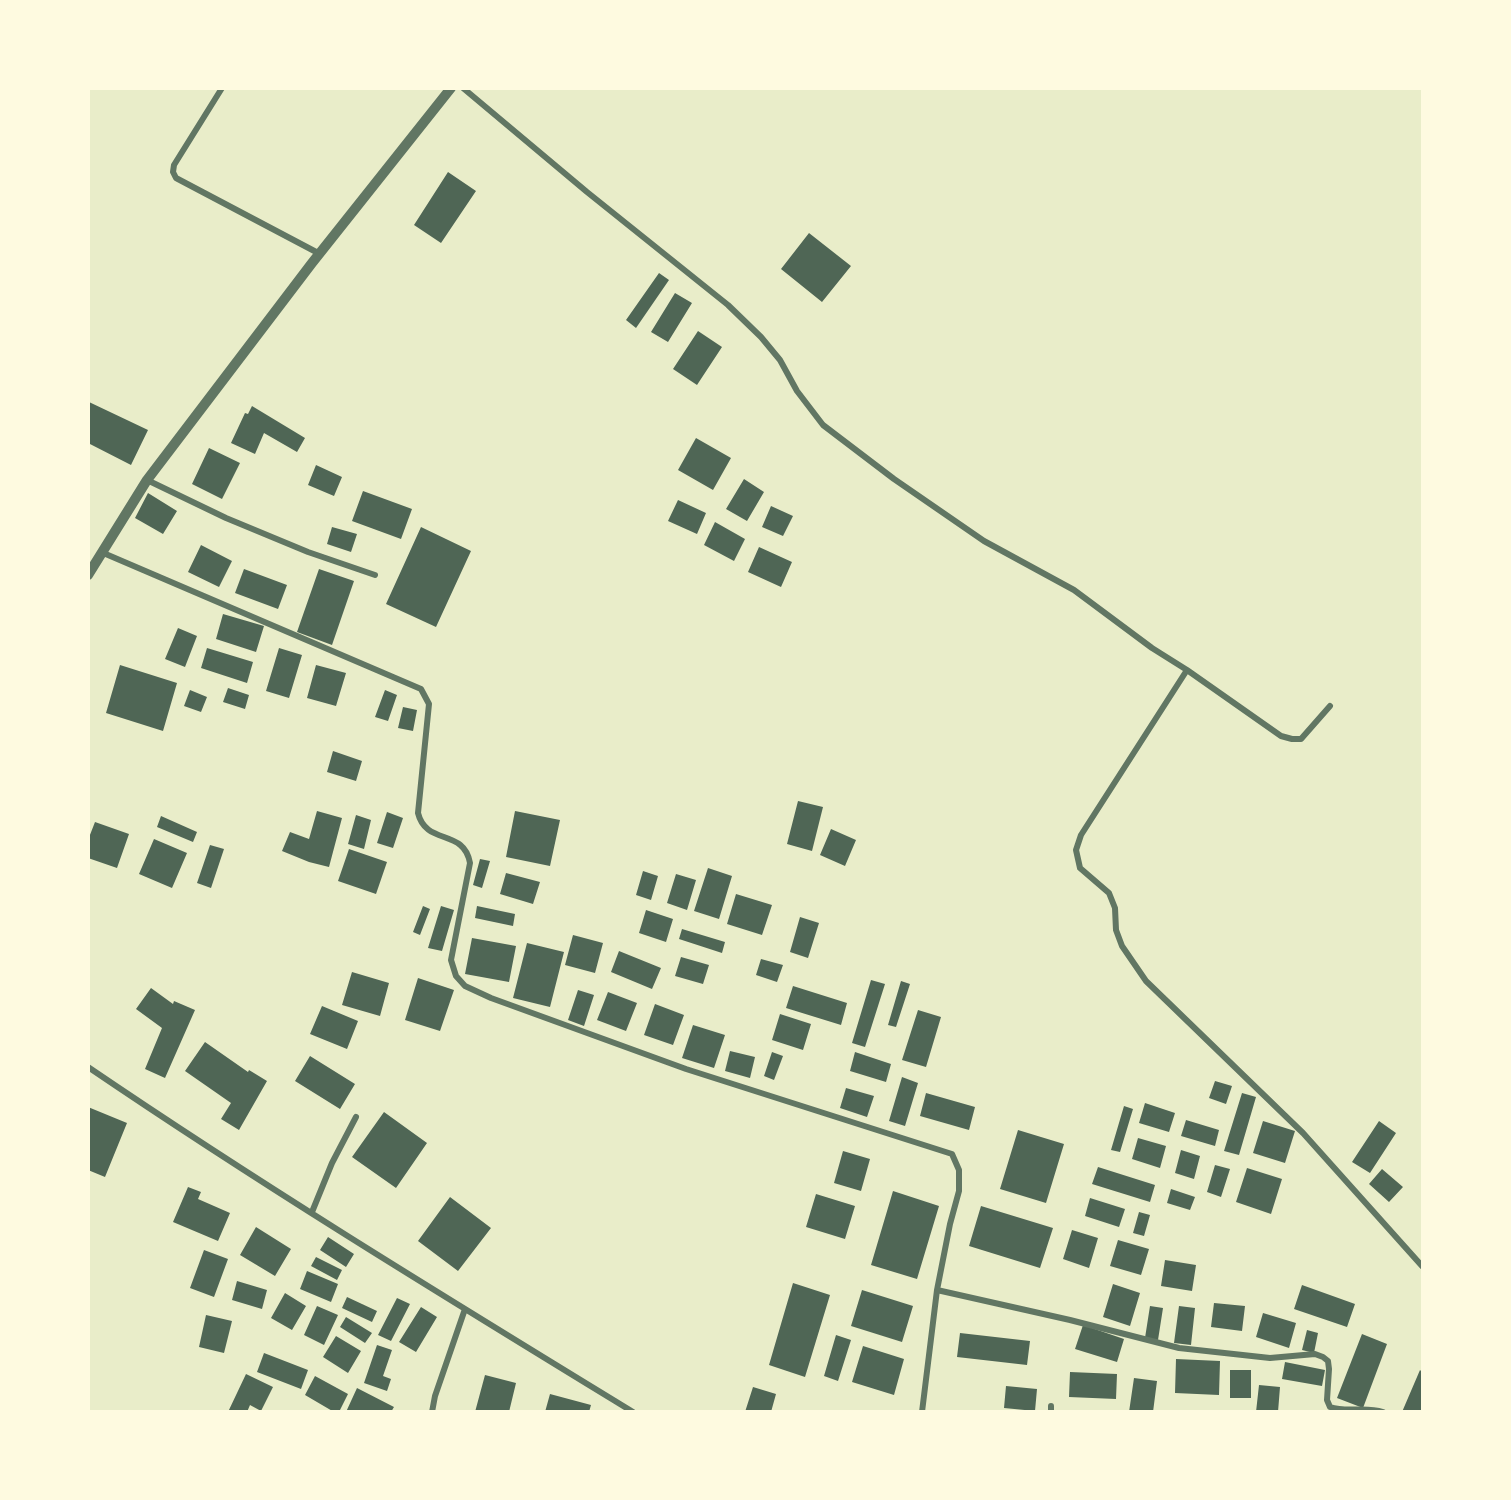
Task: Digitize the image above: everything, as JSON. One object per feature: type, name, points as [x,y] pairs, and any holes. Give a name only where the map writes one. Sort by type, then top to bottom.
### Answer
[{"type":"street","points":[[222,88],[174,165],[173,172],[176,178],[320,254]]},
{"type":"street","points":[[88,575],[147,480],[451,88]]},
{"type":"street","points":[[464,88],[587,192],[728,305],[762,337],[780,360],[796,391],[823,425],[894,479],[984,541],[1074,590],[1152,648],[1281,736],[1292,740],[1301,739],[1330,706]]},
{"type":"street","points":[[147,480],[236,523],[308,552],[375,575]]},
{"type":"street","points":[[101,552],[421,689],[429,704],[419,820],[425,829],[460,844],[468,852],[470,862],[451,960],[456,976],[465,986],[491,998],[686,1069],[952,1154],[959,1170],[960,1191],[950,1224],[937,1290],[922,1412]]},
{"type":"street","points":[[1187,670],[1081,835],[1076,850],[1080,868],[1109,893],[1115,908],[1116,930],[1122,946],[1146,981],[1303,1134],[1422,1266]]},
{"type":"street","points":[[88,1067],[465,1309],[633,1412]]},
{"type":"street","points":[[312,1212],[332,1163],[356,1116]]},
{"type":"street","points":[[937,1290],[1070,1320],[1179,1348],[1270,1358],[1315,1354],[1328,1361],[1326,1400],[1330,1407],[1339,1410],[1383,1412]]},
{"type":"street","points":[[432,1412],[435,1396],[465,1309]]},
{"type":"building","points":[[448,172],[476,191],[441,243],[414,225]]},
{"type":"building","points":[[809,233],[851,266],[822,302],[781,269]]},
{"type":"building","points":[[659,273],[669,280],[636,328],[626,320]]},
{"type":"building","points":[[675,293],[692,303],[668,342],[651,332]]},
{"type":"building","points":[[698,331],[722,347],[697,385],[673,369]]},
{"type":"building","points":[[89,402],[148,430],[131,465],[88,443]]},
{"type":"building","points":[[252,406],[305,438],[297,452],[264,433],[255,454],[231,443],[245,413],[248,414]]},
{"type":"building","points":[[696,438],[731,458],[713,490],[678,470]]},
{"type":"building","points":[[209,448],[240,463],[222,499],[192,484]]},
{"type":"building","points":[[316,465],[342,477],[334,496],[308,485]]},
{"type":"building","points":[[744,479],[764,492],[747,521],[726,509]]},
{"type":"building","points":[[363,491],[412,509],[401,539],[352,521]]},
{"type":"building","points":[[148,493],[177,511],[163,534],[135,518]]},
{"type":"building","points":[[678,500],[706,513],[697,534],[668,521]]},
{"type":"building","points":[[771,506],[793,516],[783,536],[762,527]]},
{"type":"building","points":[[715,522],[745,539],[734,561],[704,545]]},
{"type":"building","points":[[332,527],[357,534],[351,552],[327,544]]},
{"type":"building","points":[[421,527],[471,551],[436,627],[386,604]]},
{"type":"building","points":[[201,545],[232,561],[219,587],[188,572]]},
{"type":"building","points":[[759,547],[792,562],[781,587],[748,572]]},
{"type":"building","points":[[244,569],[287,585],[278,609],[235,593]]},
{"type":"building","points":[[319,569],[354,581],[332,645],[297,632]]},
{"type":"building","points":[[223,614],[264,626],[256,652],[216,639]]},
{"type":"building","points":[[178,628],[197,636],[185,667],[165,659]]},
{"type":"building","points":[[207,648],[253,662],[247,683],[201,668]]},
{"type":"building","points":[[279,648],[302,655],[289,698],[266,691]]},
{"type":"building","points":[[120,665],[177,683],[163,731],[106,713]]},
{"type":"building","points":[[316,665],[346,673],[336,706],[307,698]]},
{"type":"building","points":[[228,688],[249,695],[245,709],[223,702]]},
{"type":"building","points":[[190,690],[207,697],[201,712],[184,706]]},
{"type":"building","points":[[385,690],[397,695],[388,721],[375,717]]},
{"type":"building","points":[[403,707],[417,710],[413,731],[398,728]]},
{"type":"building","points":[[333,751],[362,761],[356,781],[327,772]]},
{"type":"building","points":[[798,801],[823,807],[812,851],[787,844]]},
{"type":"building","points":[[317,811],[342,818],[329,867],[282,851],[290,832],[309,839]]},
{"type":"building","points":[[515,811],[560,820],[550,866],[506,857]]},
{"type":"building","points":[[387,812],[403,818],[393,848],[377,843]]},
{"type":"building","points":[[356,815],[371,820],[364,849],[348,844]]},
{"type":"building","points":[[161,816],[197,832],[193,842],[157,827]]},
{"type":"building","points":[[95,822],[129,834],[117,868],[88,858],[88,840]]},
{"type":"building","points":[[831,829],[856,840],[845,866],[820,855]]},
{"type":"building","points":[[154,839],[187,853],[172,888],[139,874]]},
{"type":"building","points":[[210,845],[224,849],[211,888],[197,883]]},
{"type":"building","points":[[349,849],[387,862],[376,894],[338,881]]},
{"type":"building","points":[[480,859],[490,861],[482,888],[473,885]]},
{"type":"building","points":[[708,868],[732,876],[719,919],[694,911]]},
{"type":"building","points":[[643,871],[658,876],[651,900],[636,895]]},
{"type":"building","points":[[506,873],[540,882],[533,904],[500,894]]},
{"type":"building","points":[[676,874],[696,880],[687,910],[667,903]]},
{"type":"building","points":[[736,894],[772,905],[762,935],[727,924]]},
{"type":"building","points":[[423,906],[430,909],[420,935],[413,932]]},
{"type":"building","points":[[441,906],[454,910],[442,951],[428,948]]},
{"type":"building","points":[[477,906],[515,914],[513,926],[475,918]]},
{"type":"building","points":[[646,910],[673,919],[666,942],[639,933]]},
{"type":"building","points":[[800,917],[819,923],[808,958],[790,952]]},
{"type":"building","points":[[682,929],[725,942],[722,953],[679,939]]},
{"type":"building","points":[[573,935],[603,943],[595,973],[565,965]]},
{"type":"building","points":[[472,938],[516,946],[509,982],[465,974]]},
{"type":"building","points":[[527,943],[564,952],[550,1007],[513,998]]},
{"type":"building","points":[[619,951],[661,968],[652,989],[611,972]]},
{"type":"building","points":[[681,957],[709,965],[703,984],[675,976]]},
{"type":"building","points":[[761,959],[783,965],[777,982],[756,975]]},
{"type":"building","points":[[352,972],[389,983],[380,1016],[342,1005]]},
{"type":"building","points":[[418,978],[454,990],[440,1031],[405,1020]]},
{"type":"building","points":[[871,980],[885,984],[865,1047],[852,1043]]},
{"type":"building","points":[[901,981],[910,984],[896,1027],[888,1025]]},
{"type":"building","points":[[793,986],[847,1003],[841,1025],[786,1008]]},
{"type":"building","points":[[151,988],[173,1004],[174,1001],[195,1010],[165,1078],[145,1069],[162,1028],[136,1009]]},
{"type":"building","points":[[578,990],[594,995],[584,1026],[568,1020]]},
{"type":"building","points":[[608,992],[637,1003],[626,1031],[597,1020]]},
{"type":"building","points":[[655,1004],[684,1015],[673,1045],[644,1035]]},
{"type":"building","points":[[322,1006],[358,1021],[347,1049],[310,1034]]},
{"type":"building","points":[[918,1010],[941,1017],[926,1067],[902,1060]]},
{"type":"building","points":[[780,1014],[811,1024],[803,1050],[772,1040]]},
{"type":"building","points":[[693,1025],[725,1035],[714,1068],[682,1058]]},
{"type":"building","points":[[205,1042],[248,1072],[249,1070],[267,1081],[239,1130],[221,1119],[231,1103],[185,1071]]},
{"type":"building","points":[[730,1051],[755,1057],[750,1078],[725,1071]]},
{"type":"building","points":[[772,1052],[783,1056],[774,1080],[764,1076]]},
{"type":"building","points":[[855,1052],[891,1064],[886,1082],[850,1071]]},
{"type":"building","points":[[310,1056],[355,1084],[340,1109],[295,1081]]},
{"type":"building","points":[[902,1077],[918,1083],[905,1126],[889,1121]]},
{"type":"building","points":[[1215,1081],[1232,1086],[1226,1104],[1209,1098]]},
{"type":"building","points":[[846,1088],[874,1096],[867,1117],[840,1108]]},
{"type":"building","points":[[926,1093],[975,1107],[969,1130],[920,1116]]},
{"type":"building","points":[[1242,1093],[1256,1097],[1239,1155],[1224,1151]]},
{"type":"building","points":[[1145,1103],[1175,1113],[1169,1132],[1139,1123]]},
{"type":"building","points":[[1124,1106],[1133,1109],[1120,1152],[1111,1150]]},
{"type":"building","points":[[88,1107],[127,1123],[105,1177],[88,1170]]},
{"type":"building","points":[[384,1112],[427,1143],[396,1188],[352,1157]]},
{"type":"building","points":[[1186,1120],[1219,1130],[1215,1146],[1181,1136]]},
{"type":"building","points":[[1263,1121],[1295,1131],[1285,1163],[1253,1153]]},
{"type":"building","points":[[1379,1121],[1396,1133],[1370,1173],[1352,1162]]},
{"type":"building","points":[[1018,1130],[1064,1144],[1046,1203],[1000,1189]]},
{"type":"building","points":[[1138,1138],[1166,1146],[1160,1168],[1132,1159]]},
{"type":"building","points":[[1181,1150],[1200,1156],[1194,1179],[1175,1173]]},
{"type":"building","points":[[843,1151],[870,1159],[861,1191],[834,1183]]},
{"type":"building","points":[[1215,1165],[1230,1169],[1221,1197],[1207,1192]]},
{"type":"building","points":[[1098,1167],[1155,1185],[1150,1202],[1092,1184]]},
{"type":"building","points":[[1247,1168],[1282,1179],[1271,1214],[1236,1202]]},
{"type":"building","points":[[1382,1169],[1403,1187],[1389,1202],[1369,1184]]},
{"type":"building","points":[[188,1187],[201,1192],[198,1199],[230,1213],[218,1241],[173,1222]]},
{"type":"building","points":[[1171,1189],[1195,1197],[1190,1210],[1167,1203]]},
{"type":"building","points":[[893,1191],[939,1206],[917,1279],[871,1265]]},
{"type":"building","points":[[816,1194],[855,1206],[845,1239],[806,1227]]},
{"type":"building","points":[[450,1197],[491,1228],[458,1271],[418,1241]]},
{"type":"building","points":[[1090,1198],[1125,1209],[1119,1227],[1085,1216]]},
{"type":"building","points":[[981,1206],[1053,1228],[1040,1268],[969,1246]]},
{"type":"building","points":[[1139,1212],[1150,1215],[1144,1236],[1133,1233]]},
{"type":"building","points":[[256,1227],[291,1249],[275,1276],[240,1255]]},
{"type":"building","points":[[1072,1230],[1098,1238],[1089,1268],[1063,1259]]},
{"type":"building","points":[[328,1237],[354,1254],[346,1267],[320,1250]]},
{"type":"building","points":[[1118,1240],[1149,1249],[1141,1275],[1110,1266]]},
{"type":"building","points":[[204,1250],[228,1259],[214,1297],[190,1288]]},
{"type":"building","points":[[316,1257],[342,1270],[337,1280],[311,1266]]},
{"type":"building","points":[[1165,1260],[1196,1265],[1192,1291],[1161,1286]]},
{"type":"building","points":[[307,1271],[338,1284],[331,1302],[300,1289]]},
{"type":"building","points":[[237,1281],[267,1290],[262,1309],[232,1300]]},
{"type":"building","points":[[793,1283],[830,1295],[805,1377],[769,1365]]},
{"type":"building","points":[[1113,1284],[1140,1293],[1130,1326],[1103,1317]]},
{"type":"building","points":[[1302,1285],[1355,1304],[1347,1327],[1294,1309]]},
{"type":"building","points":[[862,1290],[913,1306],[902,1342],[851,1326]]},
{"type":"building","points":[[285,1293],[306,1306],[292,1330],[271,1318]]},
{"type":"building","points":[[347,1297],[377,1311],[372,1322],[342,1308]]},
{"type":"building","points":[[397,1298],[410,1304],[391,1341],[378,1335]]},
{"type":"building","points":[[1214,1303],[1245,1306],[1242,1331],[1211,1327]]},
{"type":"building","points":[[317,1306],[338,1315],[324,1345],[304,1335]]},
{"type":"building","points":[[1150,1306],[1163,1308],[1158,1340],[1145,1338]]},
{"type":"building","points":[[1179,1306],[1195,1308],[1191,1345],[1174,1343]]},
{"type":"building","points":[[421,1307],[437,1317],[416,1352],[399,1342]]},
{"type":"building","points":[[1263,1313],[1296,1323],[1289,1348],[1256,1337]]},
{"type":"building","points":[[206,1315],[232,1321],[224,1353],[199,1347]]},
{"type":"building","points":[[346,1317],[372,1333],[365,1343],[340,1327]]},
{"type":"building","points":[[1083,1325],[1124,1339],[1117,1362],[1075,1349]]},
{"type":"building","points":[[1307,1330],[1318,1333],[1314,1353],[1302,1350]]},
{"type":"building","points":[[960,1333],[1030,1341],[1027,1365],[957,1357]]},
{"type":"building","points":[[1362,1334],[1387,1344],[1363,1408],[1337,1398]]},
{"type":"building","points":[[836,1335],[851,1340],[838,1381],[824,1376]]},
{"type":"building","points":[[336,1336],[361,1351],[348,1373],[323,1357]]},
{"type":"building","points":[[377,1345],[392,1350],[383,1376],[391,1379],[387,1391],[364,1383]]},
{"type":"building","points":[[863,1346],[904,1359],[894,1395],[852,1382]]},
{"type":"building","points":[[264,1353],[308,1370],[301,1389],[257,1372]]},
{"type":"building","points":[[1176,1359],[1220,1361],[1219,1395],[1175,1393]]},
{"type":"building","points":[[1285,1362],[1325,1370],[1322,1386],[1282,1379]]},
{"type":"building","points":[[1230,1370],[1251,1370],[1251,1398],[1230,1398]]},
{"type":"building","points":[[1420,1370],[1422,1372],[1422,1412],[1402,1412]]},
{"type":"building","points":[[1070,1372],[1117,1374],[1116,1399],[1069,1397]]},
{"type":"building","points":[[246,1374],[273,1387],[261,1411],[250,1405],[247,1412],[228,1412]]},
{"type":"building","points":[[485,1375],[516,1383],[509,1412],[475,1412]]},
{"type":"building","points":[[315,1376],[348,1394],[339,1412],[334,1412],[305,1395]]},
{"type":"building","points":[[1134,1378],[1157,1381],[1153,1412],[1129,1412]]},
{"type":"building","points":[[1259,1385],[1280,1387],[1278,1412],[1256,1412]]},
{"type":"building","points":[[1006,1386],[1037,1389],[1035,1411],[1004,1408]]},
{"type":"building","points":[[753,1387],[776,1394],[771,1412],[745,1412]]},
{"type":"building","points":[[357,1388],[394,1407],[391,1412],[346,1412]]},
{"type":"building","points":[[550,1394],[591,1405],[589,1412],[545,1412]]}]
